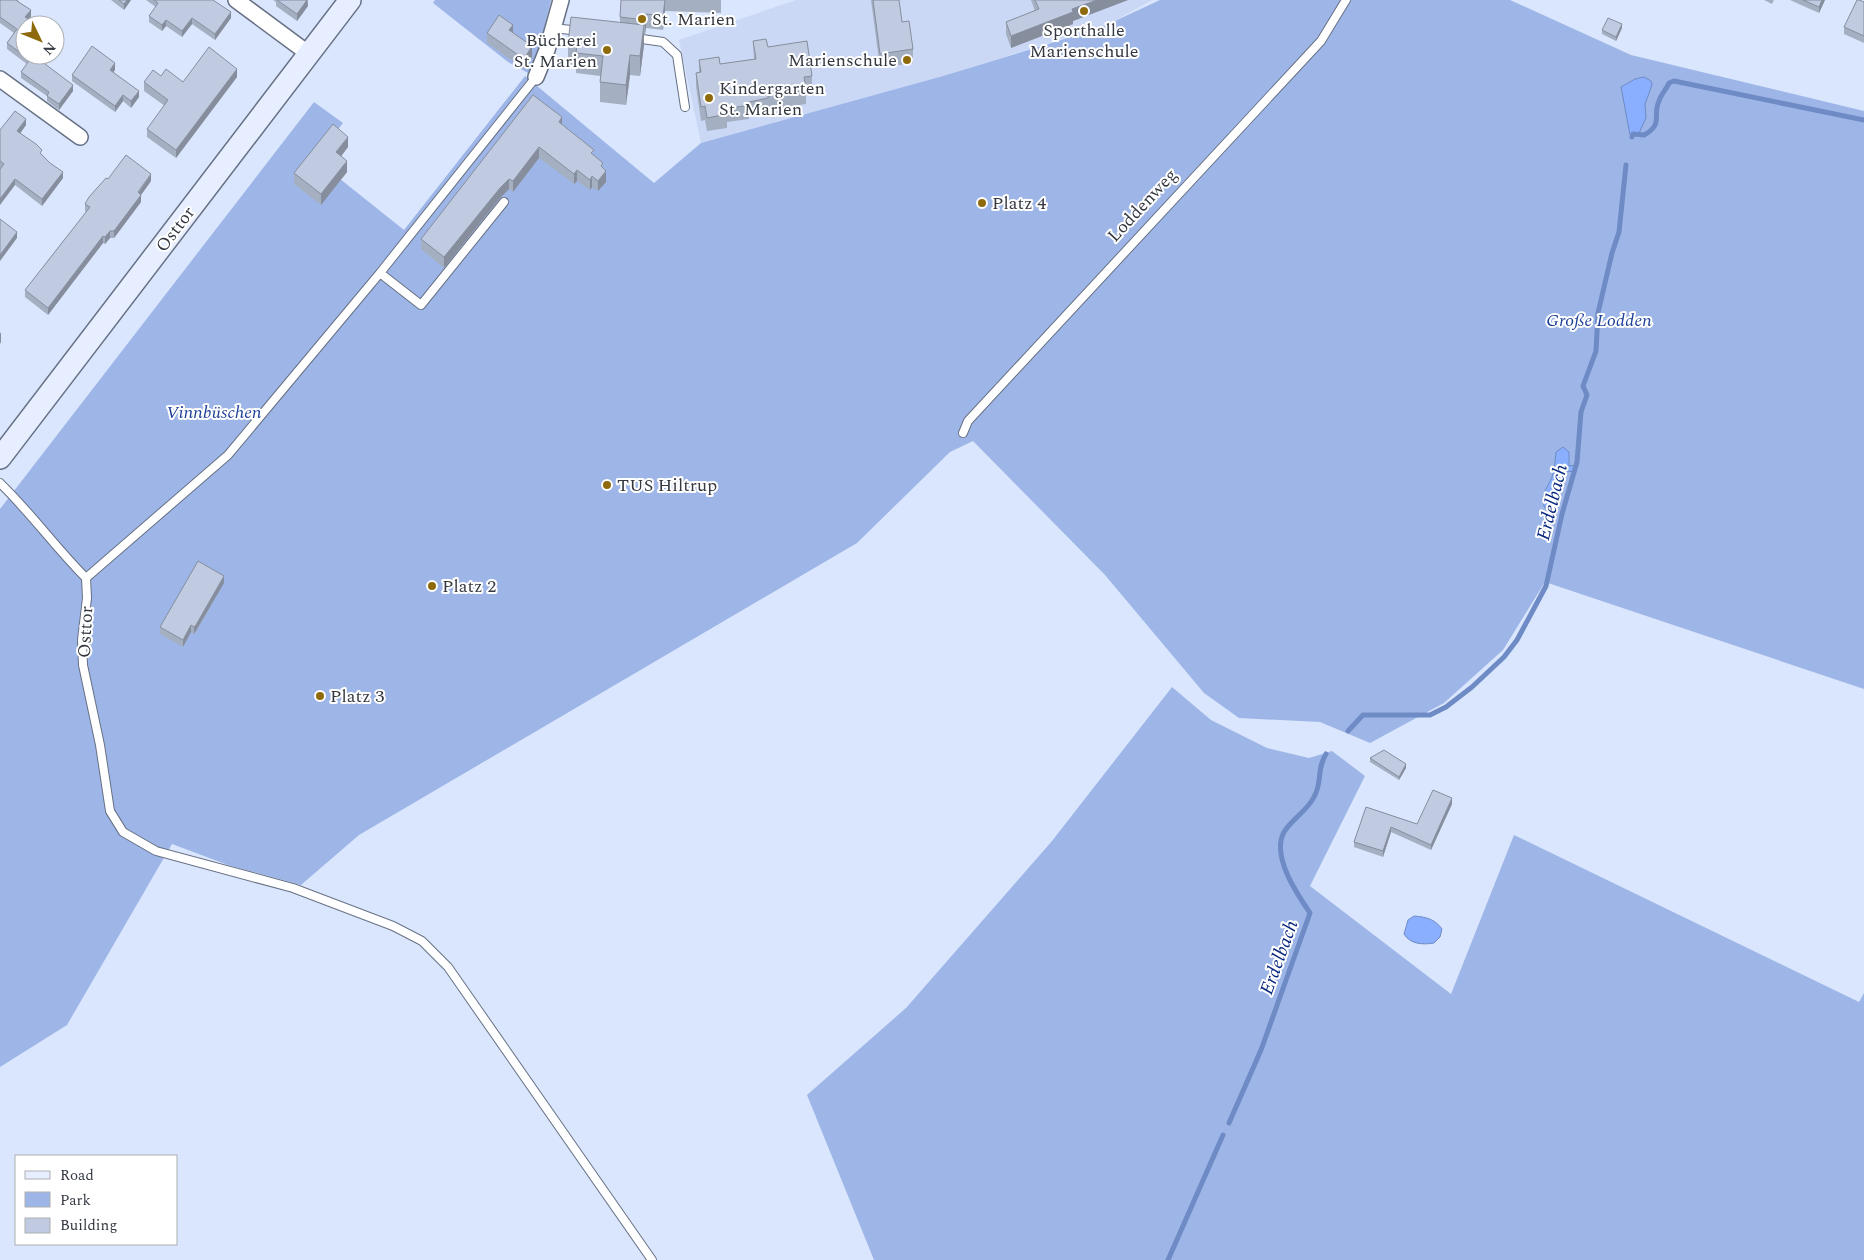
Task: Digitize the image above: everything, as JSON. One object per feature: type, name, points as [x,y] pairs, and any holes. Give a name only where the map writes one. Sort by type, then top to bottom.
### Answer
[{"type":"main road","name":"Osttor","points":[[0,458],[350,0]]},
{"type":"street","points":[[236,0],[309,54]]},
{"type":"street","points":[[536,77],[548,50],[562,0]]},
{"type":"street","points":[[0,79],[80,137]]},
{"type":"lane","name":"Loddenweg","points":[[963,433],[968,421],[1321,40],[1346,0]]},
{"type":"lane","points":[[554,28],[588,32]]},
{"type":"lane","points":[[630,37],[663,42],[677,55],[686,107]]},
{"type":"lane","points":[[0,483],[20,502],[63,556],[86,578],[228,455],[380,274],[536,77]]},
{"type":"lane","points":[[380,274],[421,305],[504,202]]},
{"type":"lane","name":"Osttor","points":[[86,578],[87,598],[82,640],[83,665],[100,745],[110,811],[123,832],[156,850],[294,888],[393,926],[422,941],[448,967],[652,1260]]},
{"type":"shaded area","points":[[796,0],[1152,0],[1107,25],[943,76],[701,143],[679,40]]},
{"type":"green space","points":[[435,0],[551,0],[538,53],[528,73],[508,62],[433,3]]},
{"type":"green space","points":[[1160,0],[1510,0],[1631,55],[1864,111],[1864,689],[1545,582],[1503,650],[1444,703],[1370,743],[1320,722],[1239,718],[1204,693],[1105,575],[973,441],[950,452],[857,543],[359,835],[301,885],[228,865],[172,844],[67,1025],[0,1067],[0,509],[314,102],[343,123],[315,159],[404,230],[525,76],[654,183],[701,143],[943,76],[1048,44],[1102,27]]},
{"type":"green space","points":[[1172,687],[1211,720],[1267,748],[1309,758],[1332,751],[1365,776],[1310,886],[1451,994],[1514,835],[1859,1002],[1864,993],[1864,1260],[874,1260],[807,1095],[906,1008],[1052,841]]},
{"type":"water","points":[[1644,77],[1651,81],[1652,85],[1645,104],[1646,118],[1639,133],[1632,137],[1630,135],[1621,87],[1635,79]]},
{"type":"water","points":[[1563,447],[1569,452],[1569,466],[1576,465],[1574,472],[1567,471],[1554,504],[1551,507],[1545,508],[1543,500],[1553,474],[1556,452]]},
{"type":"water","points":[[1414,916],[1430,919],[1442,929],[1440,937],[1434,943],[1417,943],[1410,940],[1404,934],[1408,920]]},
{"type":"building","points":[[0,0],[17,0],[31,10],[27,15],[15,15],[15,28],[0,17]]},
{"type":"building","points":[[119,0],[127,0],[124,4]]},
{"type":"building","points":[[154,0],[213,0],[231,12],[215,34],[192,18],[182,31],[166,20],[162,25],[149,16],[158,3]]},
{"type":"building","points":[[277,0],[307,0],[297,14]]},
{"type":"building","points":[[621,0],[665,0],[663,16],[646,14],[645,20],[620,17]]},
{"type":"building","points":[[873,0],[899,0],[902,22],[909,21],[913,49],[880,54]]},
{"type":"building","points":[[1035,0],[1097,0],[1072,9],[1073,12],[1011,36],[1006,22],[1039,9]]},
{"type":"building","points":[[1803,0],[1822,0],[1819,7]]},
{"type":"building","points":[[1857,0],[1864,2],[1864,36],[1844,27]]},
{"type":"building","points":[[499,15],[513,25],[509,30],[532,46],[524,59],[487,33]]},
{"type":"building","points":[[571,17],[644,25],[640,56],[630,55],[626,85],[600,82],[603,56],[576,53],[577,45],[568,43]]},
{"type":"building","points":[[1608,18],[1622,24],[1616,37],[1602,30]]},
{"type":"building","points":[[15,32],[15,49],[7,43]]},
{"type":"building","name":"St. Marien","points":[[766,39],[768,47],[807,41],[812,76],[804,77],[806,90],[768,96],[768,98],[749,102],[749,105],[726,109],[727,114],[707,118],[705,106],[701,107],[696,73],[701,72],[699,60],[719,57],[720,64],[756,59],[753,41]]},
{"type":"building","points":[[92,46],[115,63],[110,70],[139,91],[131,101],[123,95],[115,106],[72,75]]},
{"type":"building","points":[[209,47],[237,69],[176,150],[147,129],[168,100],[144,82],[153,70],[161,76],[166,69],[183,82]]},
{"type":"building","points":[[26,65],[46,65],[73,85],[59,104],[47,96],[49,92],[21,72]]},
{"type":"building","points":[[533,95],[562,117],[559,122],[594,150],[591,153],[603,163],[601,166],[606,171],[598,181],[592,176],[590,180],[577,170],[574,174],[539,147],[513,181],[509,179],[500,188],[444,257],[421,239]]},
{"type":"building","points":[[15,111],[26,119],[17,131],[36,144],[42,150],[40,153],[63,172],[42,199],[15,179],[0,199],[0,169],[4,164],[0,161],[0,130]]},
{"type":"building","points":[[333,124],[348,137],[336,152],[347,161],[321,194],[294,173]]},
{"type":"building","points":[[126,155],[151,174],[138,192],[141,195],[114,231],[110,231],[105,237],[103,236],[48,308],[25,290],[90,207],[85,204],[89,197],[106,178],[108,179]]},
{"type":"building","points":[[0,219],[17,232],[0,255]]},
{"type":"building","points":[[198,561],[224,576],[196,625],[194,627],[191,625],[183,640],[160,627]]},
{"type":"building","points":[[1384,750],[1406,764],[1399,777],[1370,758]]},
{"type":"building","points":[[1433,790],[1452,798],[1431,845],[1391,827],[1383,851],[1354,842],[1366,807],[1417,824]]},
{"type":"waterway","points":[[1632,137],[1633,134],[1644,135],[1654,127],[1660,99],[1669,83],[1674,81],[1864,120]]},
{"type":"waterway","name":"Erdelbach","points":[[1348,731],[1363,715],[1430,715],[1446,707],[1472,687],[1504,657],[1517,640],[1546,586],[1562,514],[1577,462],[1581,412],[1587,395],[1583,386],[1596,351],[1598,313],[1612,253],[1619,232],[1626,165]]},
{"type":"waterway","name":"Erdelbach","points":[[1229,1123],[1261,1050],[1310,913],[1287,874],[1283,863],[1281,842],[1287,827],[1314,797],[1317,791],[1321,765],[1326,754]]},
{"type":"waterway","name":"Erdelbach","points":[[1168,1260],[1223,1135]]},
{"type":"place","name":"Sporthalle Marienschule","points":[[1084,11]]},
{"type":"place","name":"St. Marien","points":[[642,19]]},
{"type":"place","name":"Bücherei St. Marien","points":[[607,50]]},
{"type":"place","name":"Marienschule","points":[[907,60]]},
{"type":"place","name":"Kindergarten St. Marien","points":[[709,98]]},
{"type":"place","name":"Platz 4","points":[[982,203]]},
{"type":"place","name":"TUS Hiltrup","points":[[607,485]]},
{"type":"place","name":"Platz 2","points":[[432,586]]},
{"type":"place","name":"Platz 3","points":[[320,696]]},
{"type":"park label","name":"Große Lodden","points":[[1599,320]]},
{"type":"park label","name":"Vinnbüschen","points":[[214,412]]}]
